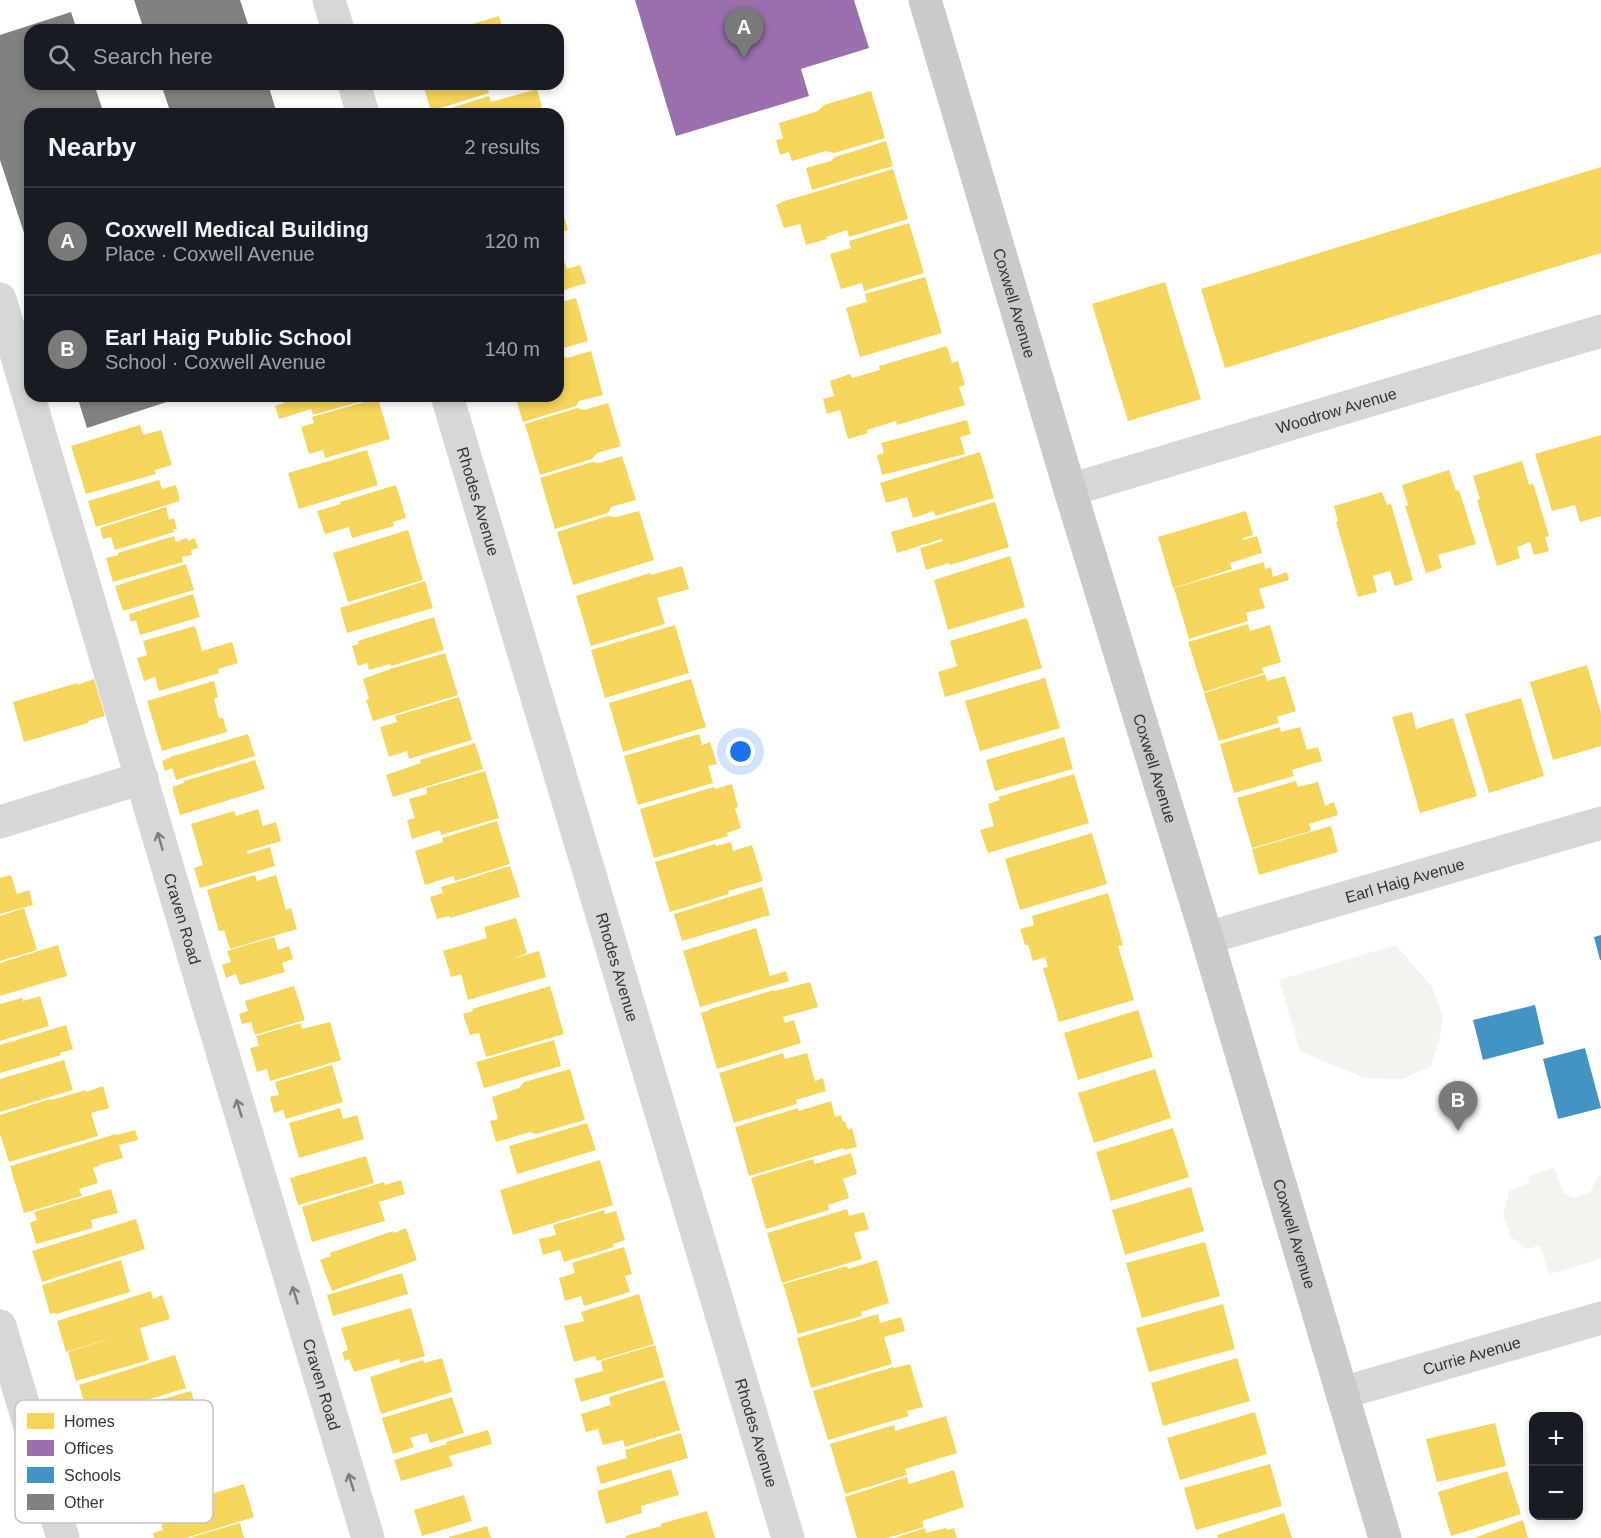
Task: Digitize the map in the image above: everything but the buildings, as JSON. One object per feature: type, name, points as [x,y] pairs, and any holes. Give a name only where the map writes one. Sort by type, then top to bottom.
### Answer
[{"type":"main road","name":"Coxwell Avenue","points":[[925,0],[1385,1538]]},
{"type":"street","points":[[329,0],[336,24]]},
{"type":"street","points":[[356,90],[361,108]]},
{"type":"street","name":"Craven Road","points":[[0,299],[24,380]]},
{"type":"street","name":"Woodrow Avenue","points":[[1070,490],[1601,330]]},
{"type":"street","name":"Craven Road","points":[[31,402],[368,1538]]},
{"type":"street","name":"Rhodes Avenue","points":[[449,402],[788,1538]]},
{"type":"street","points":[[0,822],[142,778]]},
{"type":"street","name":"Earl Haig Avenue","points":[[1207,938],[1601,823]]},
{"type":"street","name":"Currie Avenue","points":[[1342,1393],[1601,1318]]},
{"type":"street","points":[[0,1326],[22,1400]]},
{"type":"street","points":[[59,1523],[63,1538]]},
{"type":"shaded area","points":[[1396,945],[1432,987],[1443,1017],[1440,1038],[1431,1066],[1403,1079],[1364,1078],[1300,1051],[1279,980]]},
{"type":"shaded area","points":[[1554,1168],[1564,1193],[1573,1198],[1590,1192],[1598,1176],[1601,1176],[1601,1259],[1549,1274],[1540,1245],[1527,1249],[1511,1237],[1503,1216],[1509,1191],[1530,1183],[1527,1177]]},
{"type":"place","name":"Coxwell Medical Building","points":[[744,58]]},
{"type":"place","name":"Earl Haig Public School","points":[[1458,1131]]}]
